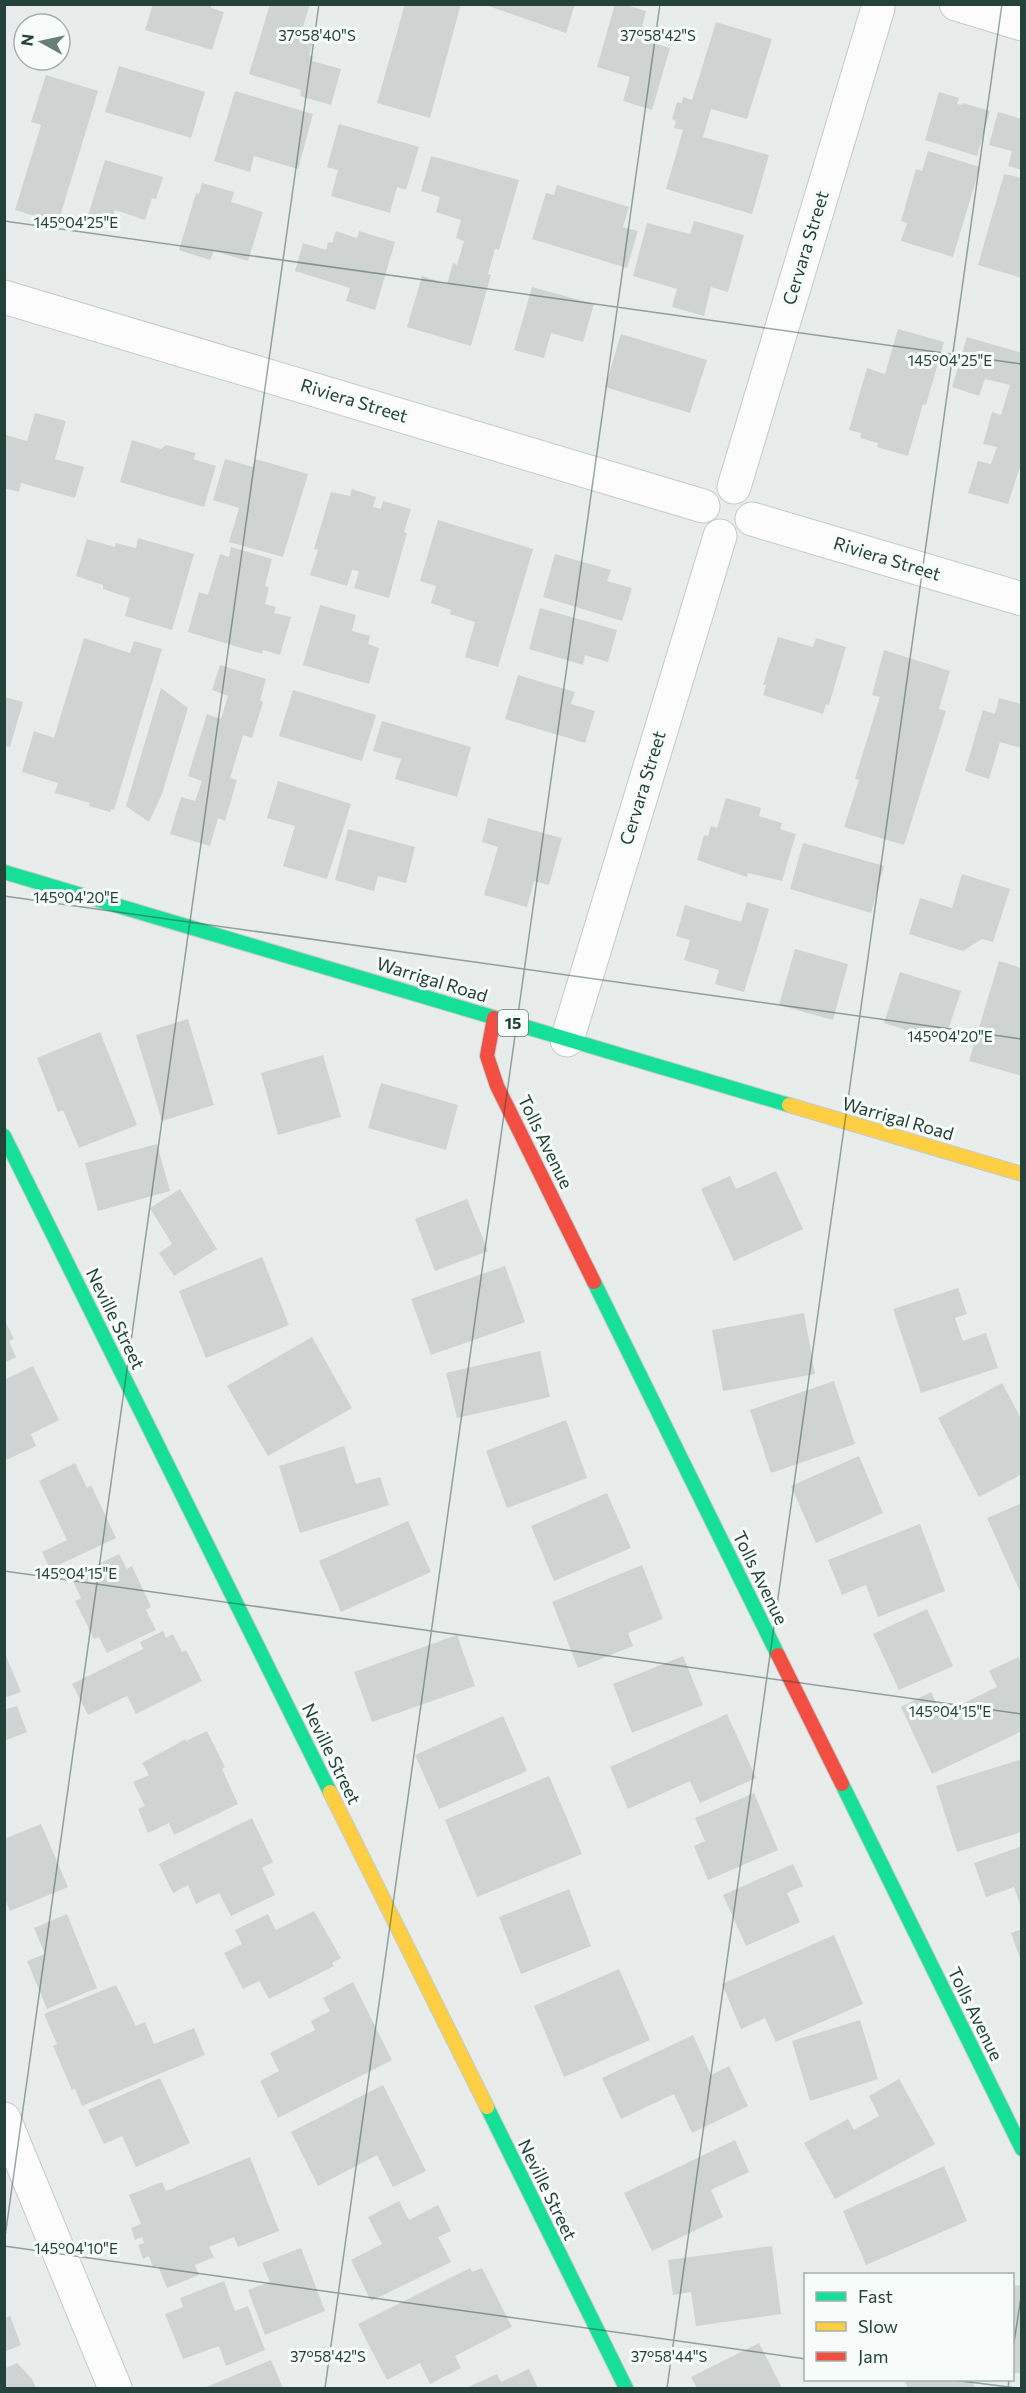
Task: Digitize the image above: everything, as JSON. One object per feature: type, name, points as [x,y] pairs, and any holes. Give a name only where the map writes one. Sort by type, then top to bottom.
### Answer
[{"type":"main road","name":"Warrigal Road","points":[[4,872],[1022,1174]]},
{"type":"main road","name":"Tolls Avenue","points":[[494,1018],[487,1056],[497,1086],[1022,2149]]},
{"type":"main road","name":"Neville Street","points":[[4,1136],[626,2388]]},
{"type":"street","points":[[956,4],[1022,24]]},
{"type":"street","name":"Cervara Street","points":[[734,487],[882,6]]},
{"type":"street","name":"Riviera Street","points":[[4,297],[704,506]]},
{"type":"street","points":[[726,486],[734,487],[747,496],[751,502],[752,519],[739,534],[720,536],[706,524],[704,506],[711,492],[726,486]]},
{"type":"street","name":"Riviera Street","points":[[752,519],[1022,599]]},
{"type":"street","name":"Cervara Street","points":[[567,1040],[720,536]]},
{"type":"street","points":[[4,2119],[115,2388]]},
{"type":"building","points":[[153,4],[212,4],[211,8],[224,12],[212,50],[145,30]]},
{"type":"building","points":[[270,4],[310,4],[303,27],[316,32],[309,55],[314,57],[312,61],[341,69],[331,105],[300,96],[301,90],[249,74]]},
{"type":"building","points":[[405,4],[461,4],[430,118],[377,103]]},
{"type":"building","points":[[483,4],[575,4],[566,33]]},
{"type":"building","points":[[615,4],[646,11],[639,39],[670,48],[652,110],[623,101],[630,77],[597,67]]},
{"type":"building","points":[[716,22],[772,39],[747,119],[711,109],[703,137],[769,155],[752,214],[666,189],[683,130],[674,128],[676,121],[672,119],[677,102],[682,103],[683,97],[692,100]]},
{"type":"building","points":[[119,66],[205,92],[191,138],[105,112]]},
{"type":"building","points":[[46,75],[98,91],[58,223],[15,210],[41,125],[31,122]]},
{"type":"building","points":[[235,91],[313,114],[298,169],[254,156],[250,172],[214,161]]},
{"type":"building","points":[[939,92],[959,98],[957,104],[962,105],[963,103],[990,111],[977,156],[925,140]]},
{"type":"building","points":[[998,112],[1022,119],[1022,170],[1008,166],[1012,151],[989,145]]},
{"type":"building","points":[[339,124],[419,147],[406,190],[397,187],[390,213],[331,196],[338,170],[327,167]]},
{"type":"building","points":[[928,151],[980,167],[953,257],[901,241],[907,223],[901,221],[916,169],[922,171]]},
{"type":"building","points":[[431,156],[519,180],[499,250],[495,249],[488,274],[491,275],[471,346],[407,327],[422,276],[447,284],[453,263],[457,265],[464,241],[456,238],[461,220],[436,212],[440,197],[421,191]]},
{"type":"building","points":[[105,160],[163,177],[156,199],[152,198],[145,220],[115,210],[111,222],[88,215]]},
{"type":"building","points":[[1004,174],[1022,178],[1022,278],[978,265]]},
{"type":"building","points":[[202,183],[234,192],[231,202],[263,212],[248,261],[214,251],[210,260],[179,250],[196,193],[199,194]]},
{"type":"building","points":[[557,185],[629,207],[623,227],[638,231],[627,268],[532,239],[546,193],[554,195]]},
{"type":"building","points":[[694,221],[744,235],[728,292],[711,287],[704,316],[672,307],[677,289],[633,276],[647,223],[690,234]]},
{"type":"building","points":[[336,231],[357,238],[359,231],[395,242],[375,310],[346,301],[350,288],[295,271],[303,243],[326,250],[328,242],[332,243]]},
{"type":"building","points":[[532,287],[594,304],[583,342],[551,333],[544,358],[514,350]]},
{"type":"building","points":[[898,329],[944,342],[926,405],[923,404],[908,456],[877,447],[878,443],[860,438],[861,433],[849,430],[867,368],[885,374]]},
{"type":"building","points":[[621,334],[707,360],[690,413],[605,387]]},
{"type":"building","points":[[967,337],[1022,353],[1022,461],[1008,504],[968,493],[978,461],[991,464],[997,447],[983,444],[992,412],[1001,415],[1010,385],[985,379],[979,396],[952,387]]},
{"type":"building","points":[[35,413],[66,421],[55,459],[84,467],[75,498],[21,483],[19,492],[4,488],[6,435],[27,441]]},
{"type":"building","points":[[132,440],[161,449],[166,445],[196,453],[193,459],[216,466],[204,507],[120,482]]},
{"type":"building","points":[[225,459],[253,467],[255,459],[308,474],[283,557],[229,542],[239,508],[213,500]]},
{"type":"building","points":[[352,489],[376,497],[373,507],[381,509],[383,501],[411,509],[404,532],[407,533],[389,598],[354,588],[359,571],[352,570],[347,586],[310,575],[318,550],[314,549],[331,492],[350,496]]},
{"type":"building","points":[[438,520],[533,549],[498,667],[465,657],[475,622],[450,614],[451,610],[431,603],[436,586],[420,581]]},
{"type":"building","points":[[138,538],[194,554],[172,630],[125,616],[130,598],[103,589],[103,585],[76,576],[87,539],[115,547],[116,543],[136,548]]},
{"type":"building","points":[[231,547],[272,559],[265,586],[269,588],[265,604],[276,607],[274,613],[291,617],[280,655],[263,650],[262,654],[188,632],[199,592],[208,595],[220,554],[229,557]]},
{"type":"building","points":[[555,554],[611,570],[607,581],[632,588],[622,621],[543,597]]},
{"type":"building","points":[[320,605],[356,615],[352,631],[370,636],[368,644],[379,648],[369,684],[303,665]]},
{"type":"building","points":[[540,608],[617,630],[608,662],[585,655],[583,665],[529,649]]},
{"type":"building","points":[[778,637],[813,647],[816,638],[846,647],[829,705],[826,704],[823,714],[763,695],[766,685],[763,685]]},
{"type":"building","points":[[84,638],[130,653],[134,641],[162,649],[114,810],[111,809],[110,812],[89,806],[90,803],[55,793],[58,783],[22,772],[34,731],[54,738]]},
{"type":"building","points":[[884,650],[950,671],[939,709],[946,711],[904,845],[844,827],[859,780],[855,779],[880,697],[872,695]]},
{"type":"building","points":[[220,665],[266,679],[260,700],[263,702],[252,738],[243,735],[230,778],[237,780],[225,821],[218,818],[210,846],[170,834],[181,797],[195,801],[202,781],[188,776],[207,714],[221,719],[228,696],[212,690]]},
{"type":"building","points":[[518,675],[575,692],[571,704],[595,711],[585,743],[505,719]]},
{"type":"building","points":[[161,688],[188,708],[162,794],[149,822],[126,806]]},
{"type":"building","points":[[293,690],[376,715],[362,761],[279,736]]},
{"type":"building","points":[[4,697],[23,702],[10,747],[4,746]]},
{"type":"building","points":[[999,698],[1022,704],[1022,748],[1000,742],[989,779],[965,771],[983,710],[995,714]]},
{"type":"building","points":[[382,721],[471,747],[457,797],[395,779],[401,759],[373,751]]},
{"type":"building","points":[[278,781],[351,804],[327,879],[283,866],[295,826],[267,818]]},
{"type":"building","points":[[726,798],[761,808],[759,816],[782,823],[780,829],[796,834],[782,881],[748,873],[747,877],[697,860],[704,835],[708,836],[711,826],[717,828]]},
{"type":"building","points":[[488,818],[562,838],[549,885],[534,881],[527,907],[484,895],[498,847],[482,842]]},
{"type":"building","points":[[348,829],[415,847],[406,883],[378,876],[374,891],[335,880]]},
{"type":"building","points":[[803,843],[884,866],[871,913],[790,889]]},
{"type":"building","points":[[962,874],[1010,889],[993,942],[982,939],[963,951],[909,934],[920,898],[952,908]]},
{"type":"building","points":[[747,902],[769,909],[744,992],[715,984],[719,970],[684,960],[690,940],[676,936],[685,905],[741,922]]},
{"type":"building","points":[[795,949],[848,964],[833,1020],[779,1005]]},
{"type":"building","points":[[999,961],[1022,968],[1022,1076],[969,1061]]},
{"type":"building","points":[[900,972],[961,991],[944,1042],[884,1023]]},
{"type":"building","points":[[188,1019],[214,1105],[162,1121],[136,1035]]},
{"type":"building","points":[[100,1032],[137,1125],[79,1148],[63,1110],[58,1112],[37,1058]]},
{"type":"building","points":[[323,1055],[341,1117],[278,1135],[261,1073]]},
{"type":"building","points":[[381,1083],[458,1105],[446,1150],[368,1128]]},
{"type":"building","points":[[157,1144],[170,1191],[98,1211],[85,1163]]},
{"type":"building","points":[[776,1171],[803,1229],[734,1261],[701,1189],[730,1176],[736,1189]]},
{"type":"building","points":[[180,1189],[217,1249],[174,1276],[159,1253],[172,1244],[150,1208]]},
{"type":"building","points":[[467,1199],[488,1251],[435,1271],[415,1219]]},
{"type":"building","points":[[262,1257],[289,1325],[206,1358],[179,1291]]},
{"type":"building","points":[[505,1266],[525,1322],[431,1355],[411,1299]]},
{"type":"building","points":[[958,1288],[967,1314],[955,1318],[963,1341],[986,1333],[998,1368],[921,1393],[893,1309]]},
{"type":"building","points":[[804,1313],[815,1374],[723,1391],[712,1330]]},
{"type":"building","points":[[4,1319],[14,1339],[9,1341],[16,1357],[4,1363]]},
{"type":"building","points":[[312,1337],[352,1408],[268,1456],[227,1386]]},
{"type":"building","points":[[540,1351],[550,1397],[457,1418],[446,1373]]},
{"type":"building","points":[[33,1366],[59,1420],[31,1434],[36,1446],[4,1461],[4,1380]]},
{"type":"building","points":[[834,1381],[855,1444],[771,1473],[750,1410]]},
{"type":"building","points":[[1002,1383],[1022,1420],[1022,1474],[979,1497],[938,1418]]},
{"type":"building","points":[[566,1420],[587,1478],[507,1508],[486,1451]]},
{"type":"building","points":[[344,1446],[356,1484],[380,1477],[389,1505],[300,1533],[279,1466]]},
{"type":"building","points":[[859,1456],[883,1513],[816,1543],[791,1486]]},
{"type":"building","points":[[75,1463],[87,1488],[91,1485],[116,1538],[50,1569],[42,1552],[67,1540],[39,1481]]},
{"type":"building","points":[[607,1493],[631,1548],[554,1581],[531,1526]]},
{"type":"building","points":[[1022,1503],[1022,1596],[987,1518]]},
{"type":"building","points":[[408,1521],[431,1572],[341,1612],[319,1561]]},
{"type":"building","points":[[920,1524],[945,1591],[878,1617],[866,1585],[842,1595],[828,1560]]},
{"type":"building","points":[[119,1554],[127,1569],[132,1566],[151,1607],[146,1610],[156,1630],[107,1653],[99,1637],[94,1639],[75,1601],[81,1598],[71,1577]]},
{"type":"building","points":[[642,1565],[663,1619],[628,1633],[633,1646],[578,1668],[552,1602]]},
{"type":"building","points":[[927,1609],[953,1666],[899,1690],[873,1634]]},
{"type":"building","points":[[163,1631],[166,1638],[173,1634],[182,1652],[186,1650],[202,1681],[136,1714],[127,1696],[88,1715],[72,1684],[143,1649],[140,1642]]},
{"type":"building","points":[[457,1635],[475,1686],[372,1722],[354,1672]]},
{"type":"building","points":[[4,1651],[21,1692],[4,1698]]},
{"type":"building","points":[[683,1656],[703,1705],[632,1733],[613,1684]]},
{"type":"building","points":[[1018,1657],[1022,1664],[1022,1731],[932,1774],[901,1707],[931,1692],[941,1714],[997,1687],[989,1671]]},
{"type":"building","points":[[17,1706],[27,1732],[4,1741],[4,1710]]},
{"type":"building","points":[[727,1714],[756,1778],[700,1803],[690,1781],[628,1809],[610,1767]]},
{"type":"building","points":[[503,1716],[527,1771],[439,1809],[415,1755]]},
{"type":"building","points":[[207,1731],[225,1767],[222,1769],[238,1804],[174,1835],[169,1823],[148,1833],[138,1809],[145,1806],[133,1782],[149,1775],[142,1763],[186,1739],[186,1741]]},
{"type":"building","points":[[1022,1759],[1022,1832],[957,1852],[936,1786]]},
{"type":"building","points":[[549,1776],[582,1854],[477,1897],[445,1820]]},
{"type":"building","points":[[754,1793],[778,1850],[708,1880],[694,1846],[705,1841],[695,1818]]},
{"type":"building","points":[[252,1818],[273,1862],[262,1868],[275,1895],[231,1916],[219,1893],[196,1904],[188,1885],[173,1893],[159,1864]]},
{"type":"building","points":[[41,1824],[68,1887],[10,1911],[4,1897],[4,1839]]},
{"type":"building","points":[[1022,1846],[1022,1908],[1014,1887],[986,1897],[974,1863]]},
{"type":"building","points":[[793,1864],[803,1886],[787,1893],[800,1922],[746,1946],[723,1895]]},
{"type":"building","points":[[569,1889],[591,1946],[521,1974],[499,1917]]},
{"type":"building","points":[[314,1911],[341,1958],[332,1963],[334,1966],[269,1999],[259,1981],[243,1989],[224,1953],[242,1944],[235,1930],[268,1914],[276,1930]]},
{"type":"building","points":[[67,1914],[97,1988],[47,2009],[27,1961],[45,1954],[34,1928]]},
{"type":"building","points":[[1022,1929],[1022,1961],[1021,1961],[1011,1933]]},
{"type":"building","points":[[834,1935],[863,2004],[776,2042],[765,2018],[741,2029],[722,1984]]},
{"type":"building","points":[[619,1969],[650,2040],[564,2077],[534,2006]]},
{"type":"building","points":[[353,1982],[392,2060],[278,2118],[260,2081],[279,2071],[270,2053],[315,2030],[311,2021],[330,2011],[323,1998]]},
{"type":"building","points":[[116,1985],[136,2026],[145,2022],[154,2044],[194,2028],[205,2055],[82,2106],[75,2089],[72,2090],[53,2046],[57,2044],[44,2014]]},
{"type":"building","points":[[860,2020],[878,2079],[810,2101],[792,2041]]},
{"type":"building","points":[[693,2035],[711,2075],[729,2066],[748,2106],[692,2133],[674,2094],[621,2119],[602,2078]]},
{"type":"building","points":[[160,2078],[190,2143],[136,2167],[122,2136],[104,2144],[88,2110]]},
{"type":"building","points":[[899,2079],[935,2144],[835,2199],[804,2143],[848,2119],[854,2130],[879,2116],[869,2096]]},
{"type":"building","points":[[383,2085],[426,2171],[393,2187],[377,2155],[318,2186],[291,2132]]},
{"type":"building","points":[[735,2140],[749,2172],[711,2190],[723,2217],[652,2251],[624,2193]]},
{"type":"building","points":[[250,2157],[279,2231],[238,2247],[234,2237],[209,2247],[214,2257],[195,2265],[199,2275],[167,2288],[158,2266],[153,2267],[149,2256],[143,2259],[138,2245],[144,2243],[142,2237],[135,2240],[131,2228],[141,2224],[129,2195],[162,2182],[166,2191]]},
{"type":"building","points":[[944,2166],[967,2221],[866,2265],[843,2211]]},
{"type":"building","points":[[399,2201],[409,2220],[438,2205],[451,2231],[438,2237],[451,2262],[371,2301],[351,2260],[382,2244],[368,2217]]},
{"type":"building","points":[[772,2246],[781,2314],[696,2326],[691,2292],[673,2295],[668,2260]]},
{"type":"building","points":[[301,2248],[325,2311],[265,2335],[248,2290],[270,2282],[262,2263]]},
{"type":"building","points":[[470,2268],[472,2272],[482,2268],[512,2327],[455,2356],[461,2368],[430,2384],[420,2363],[387,2380],[358,2324]]},
{"type":"building","points":[[224,2281],[235,2311],[248,2306],[265,2350],[226,2366],[219,2346],[183,2359],[165,2314],[183,2307],[180,2298]]},
{"type":"building","points":[[1022,2285],[1022,2373],[1014,2373],[1014,2286]]},
{"type":"building","points":[[10,2316],[21,2345],[4,2352],[4,2318]]},
{"type":"building","points":[[759,2343],[782,2388],[697,2388],[691,2377]]},
{"type":"building","points":[[271,2360],[283,2388],[204,2388]]},
{"type":"building","points":[[17,2363],[32,2379],[36,2388],[4,2388],[4,2369]]},
{"type":"building","points":[[529,2369],[538,2388],[466,2388],[497,2374],[501,2382]]},
{"type":"building","points":[[972,2381],[975,2388],[908,2388],[905,2382]]},
{"type":"traffic: fast","points":[[4,872],[789,1105]]},
{"type":"traffic: fast","points":[[4,1136],[330,1792]]},
{"type":"traffic: fast","points":[[594,1282],[778,1655]]},
{"type":"traffic: fast","points":[[842,1784],[1022,2149]]},
{"type":"traffic: fast","points":[[487,2107],[626,2388]]},
{"type":"traffic: slow","points":[[789,1105],[1022,1174]]},
{"type":"traffic: slow","points":[[330,1792],[487,2107]]},
{"type":"traffic: jam","points":[[494,1018],[487,1056],[497,1086],[594,1282]]},
{"type":"traffic: jam","points":[[778,1655],[842,1784]]}]
